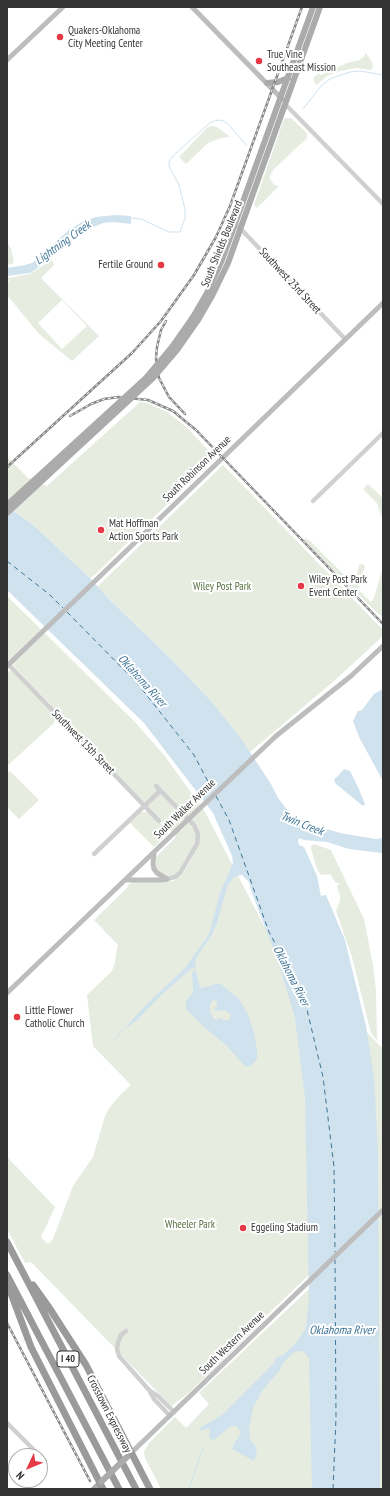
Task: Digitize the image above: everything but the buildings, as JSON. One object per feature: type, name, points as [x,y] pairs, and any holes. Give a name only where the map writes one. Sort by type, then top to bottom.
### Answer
[{"type":"highway","name":"Crosstown Expressway","points":[[7,1242],[136,1489]]},
{"type":"highway","points":[[19,1265],[73,1344],[129,1455],[150,1489]]},
{"type":"highway","name":"I 40","points":[[7,1275],[119,1489]]},
{"type":"highway","points":[[7,1281],[31,1347],[101,1485]]},
{"type":"main road","points":[[7,60],[63,7]]},
{"type":"main road","points":[[192,7],[281,97],[286,104]]},
{"type":"main road","name":"South Shields Boulevard","points":[[7,513],[153,378],[177,350],[221,278],[286,104],[313,7]]},
{"type":"main road","name":"South Shields Boulevard","points":[[7,506],[146,378],[196,319],[216,275],[288,78],[320,7]]},
{"type":"main road","points":[[267,83],[278,82],[288,78]]},
{"type":"main road","name":"South Robinson Avenue","points":[[8,664],[122,556],[383,303]]},
{"type":"main road","name":"South Walker Avenue","points":[[7,993],[276,736],[351,676],[383,646]]},
{"type":"main road","points":[[154,853],[154,869],[159,875],[167,879]]},
{"type":"main road","points":[[125,880],[167,879]]},
{"type":"main road","name":"South Western Avenue","points":[[94,1489],[101,1485],[129,1455],[383,1210]]},
{"type":"street","points":[[286,104],[383,204]]},
{"type":"street","name":"Southwest 23rd Street","points":[[235,222],[345,339]]},
{"type":"street","points":[[313,502],[383,433]]},
{"type":"street","name":"Southwest 15th Street","points":[[8,664],[159,821]]},
{"type":"street","points":[[156,786],[194,825],[198,834],[198,844],[180,873],[175,877],[167,879]]},
{"type":"street","points":[[94,854],[160,791]]},
{"type":"street","points":[[126,1331],[121,1335],[118,1342],[117,1349],[119,1356],[149,1390],[154,1399],[172,1414]]},
{"type":"street","points":[[7,1423],[32,1448]]},
{"type":"green space","points":[[366,53],[372,62],[373,68],[371,70],[356,68],[340,71],[327,76],[316,85],[313,78],[318,74],[321,75],[347,63],[359,60],[364,57]]},
{"type":"green space","points":[[291,118],[307,133],[307,138],[273,170],[270,179],[274,185],[279,186],[257,208],[254,205],[284,119]]},
{"type":"green space","points":[[208,127],[217,127],[230,137],[221,138],[208,143],[186,164],[179,157]]},
{"type":"green space","points":[[7,242],[11,249],[14,262],[7,265]]},
{"type":"green space","points":[[52,260],[54,265],[41,278],[99,336],[72,361],[39,334],[7,295],[8,278],[30,274]],"holes":[[[62,300],[87,326],[62,349],[38,323]]]},
{"type":"green space","points":[[140,402],[147,403],[167,412],[185,426],[216,458],[97,573],[90,578],[31,523],[7,507],[7,457],[28,478],[47,486]]},
{"type":"green space","name":"Wiley Post Park","points":[[223,465],[383,630],[383,636],[334,681],[250,752],[212,702],[172,660],[97,587]]},
{"type":"green space","points":[[368,484],[383,498],[383,521],[377,503],[363,489]]},
{"type":"green space","points":[[305,538],[310,541],[350,581],[353,581],[356,578],[359,565],[362,564],[365,566],[359,586],[360,591],[371,602],[374,598],[383,567],[382,616],[377,613],[329,566],[304,540]]},
{"type":"green space","name":"Wheeler Park","points":[[7,596],[133,720],[164,755],[205,812],[264,926],[383,1049],[383,1489],[161,1489],[145,1458],[144,1452],[149,1443],[175,1417],[186,1428],[209,1404],[199,1393],[309,1289],[309,1275],[217,1366],[186,1395],[171,1406],[33,1264],[30,1262],[25,1263],[7,1229],[7,1157],[55,1207],[41,1237],[46,1243],[49,1243],[53,1239],[73,1186],[93,1157],[105,1116],[120,1095],[131,1085],[93,1046],[87,995],[112,971],[118,945],[94,920],[128,887],[127,885],[134,882],[144,881],[173,881],[182,875],[194,855],[190,851],[178,872],[173,876],[163,876],[156,869],[156,857],[176,837],[7,659]]},
{"type":"green space","points":[[12,671],[57,717],[53,724],[7,766],[7,672]]},
{"type":"green space","points":[[10,771],[39,800],[19,819],[7,807],[7,773]]},
{"type":"green space","points":[[148,810],[169,832],[154,847],[130,823],[141,812],[147,812]]},
{"type":"green space","points":[[314,844],[331,850],[364,919],[373,965],[376,991],[378,1042],[371,1033],[352,957],[336,911],[340,900],[337,887],[340,884],[335,882],[330,874],[321,875],[317,869],[311,849],[311,846]]},
{"type":"water","name":"Lightning Creek","points":[[115,215],[131,216],[131,224],[114,222],[103,223],[82,232],[53,257],[30,273],[7,276],[7,268],[32,263],[70,229],[84,221],[96,217]]},
{"type":"water","name":"Oklahoma River","points":[[7,507],[31,523],[90,578],[212,702],[242,740],[271,784],[278,798],[292,816],[313,825],[340,833],[376,839],[383,838],[383,853],[349,849],[327,842],[304,840],[299,838],[298,841],[299,845],[304,847],[317,876],[321,896],[326,895],[345,940],[366,1026],[374,1078],[378,1154],[380,1489],[312,1489],[309,1359],[302,1351],[293,1353],[284,1362],[279,1371],[262,1391],[253,1408],[249,1428],[250,1440],[255,1445],[257,1453],[254,1461],[232,1449],[241,1432],[236,1426],[231,1426],[214,1440],[210,1439],[209,1437],[209,1428],[199,1431],[200,1428],[222,1415],[273,1364],[276,1358],[283,1355],[296,1343],[306,1328],[309,1298],[305,1097],[295,1018],[278,961],[249,882],[242,875],[233,878],[227,887],[217,923],[212,934],[196,958],[195,968],[192,968],[161,995],[137,1020],[123,1030],[148,1003],[186,967],[209,934],[220,893],[233,863],[232,856],[213,813],[144,723],[7,590]]},
{"type":"water","points":[[383,690],[383,781],[359,737],[353,721],[358,711],[362,710],[374,694]]},
{"type":"water","points":[[344,769],[350,771],[365,804],[363,806],[336,784],[334,780]]},
{"type":"water","points":[[196,971],[200,988],[221,984],[239,999],[248,1015],[254,1033],[257,1051],[257,1059],[250,1066],[247,1067],[244,1065],[227,1046],[203,1026],[186,1009],[186,1001],[193,992],[192,972]],"holes":[[[213,1000],[218,1001],[216,1004],[218,1006],[214,1008],[216,1011],[224,1010],[229,1013],[231,1015],[229,1020],[220,1018],[217,1020],[214,1019],[210,1012],[210,1005]]]},
{"type":"waterway","name":"Lightning Creek","points":[[303,109],[321,86],[330,79],[350,72],[360,71],[383,75]]},
{"type":"waterway","name":"Lightning Creek","points":[[130,218],[141,219],[169,232],[180,232],[185,218],[185,209],[179,185],[169,166],[169,161],[211,122],[218,120],[224,121],[229,125],[246,145]]},
{"type":"waterway","points":[[194,971],[195,966]]},
{"type":"waterway","points":[[114,1040],[123,1030]]},
{"type":"waterway","points":[[189,1489],[203,1448]]},
{"type":"ferry route","points":[[7,561],[50,595],[63,608]]},
{"type":"ferry route","points":[[67,612],[137,683],[194,755],[214,793]]},
{"type":"ferry route","points":[[216,796],[229,820],[269,932],[304,997],[323,1077],[334,1167],[335,1252]]},
{"type":"ferry route","points":[[333,1489],[336,1418],[335,1260]]},
{"type":"railway","points":[[7,467],[132,353],[161,321],[194,275],[216,237],[230,206],[302,7]]},
{"type":"railway","points":[[166,321],[161,330],[157,347],[156,358],[159,378],[169,397],[185,414]]},
{"type":"railway","points":[[70,416],[91,404],[104,399],[119,397],[148,400],[173,411],[196,430],[383,624]]},
{"type":"railway","points":[[7,1323],[90,1481]]},
{"type":"place","name":"Quakers-Oklahoma City Meeting Center","points":[[60,37]]},
{"type":"place","name":"True Vine Southeast Mission","points":[[259,61]]},
{"type":"place","name":"Fertile Ground","points":[[161,265]]},
{"type":"place","name":"Mat Hoffman Action Sports Park","points":[[101,530]]},
{"type":"place","name":"Wiley Post Park Event Center","points":[[301,586]]},
{"type":"place","name":"Little Flower Catholic Church","points":[[17,1017]]},
{"type":"place","name":"Eggeling Stadium","points":[[243,1228]]},
{"type":"water label","name":"Twin Creek","points":[[302,824]]}]
